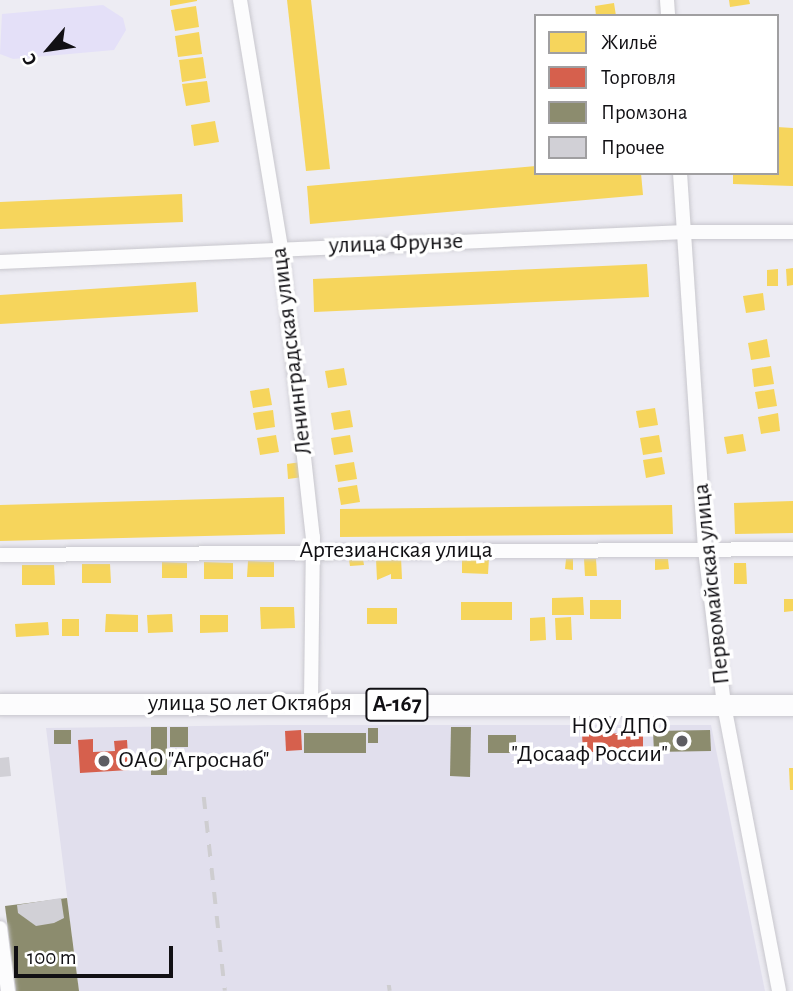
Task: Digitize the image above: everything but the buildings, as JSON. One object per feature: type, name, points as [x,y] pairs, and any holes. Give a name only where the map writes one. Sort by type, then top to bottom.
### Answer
[{"type":"highway","name":"улица 50 лет Октября","points":[[0,704],[793,705]]},
{"type":"street","name":"Ленинградская улица","points":[[240,0],[281,249],[314,551],[311,705]]},
{"type":"street","name":"Первомайская улица","points":[[680,175],[705,550],[724,705],[779,991]]},
{"type":"street","name":"улица Фрунзе","points":[[0,262],[685,232],[793,232]]},
{"type":"street","name":"Артезианская улица","points":[[0,555],[793,549]]},
{"type":"street","points":[[0,928],[8,991]]},
{"type":"shaded area","points":[[103,5],[123,18],[126,30],[114,50],[13,59],[0,54],[2,14]]},
{"type":"shaded area","points":[[711,725],[765,991],[79,991],[46,728]]},
{"type":"railway","points":[[204,797],[225,991]]},
{"type":"railway","points":[[389,985],[390,991]]},
{"type":"place","name":"НОУ ДПО \"Досааф России\"","points":[[682,741]]},
{"type":"place","name":"ОАО \"Агроснаб\"","points":[[104,761]]}]
